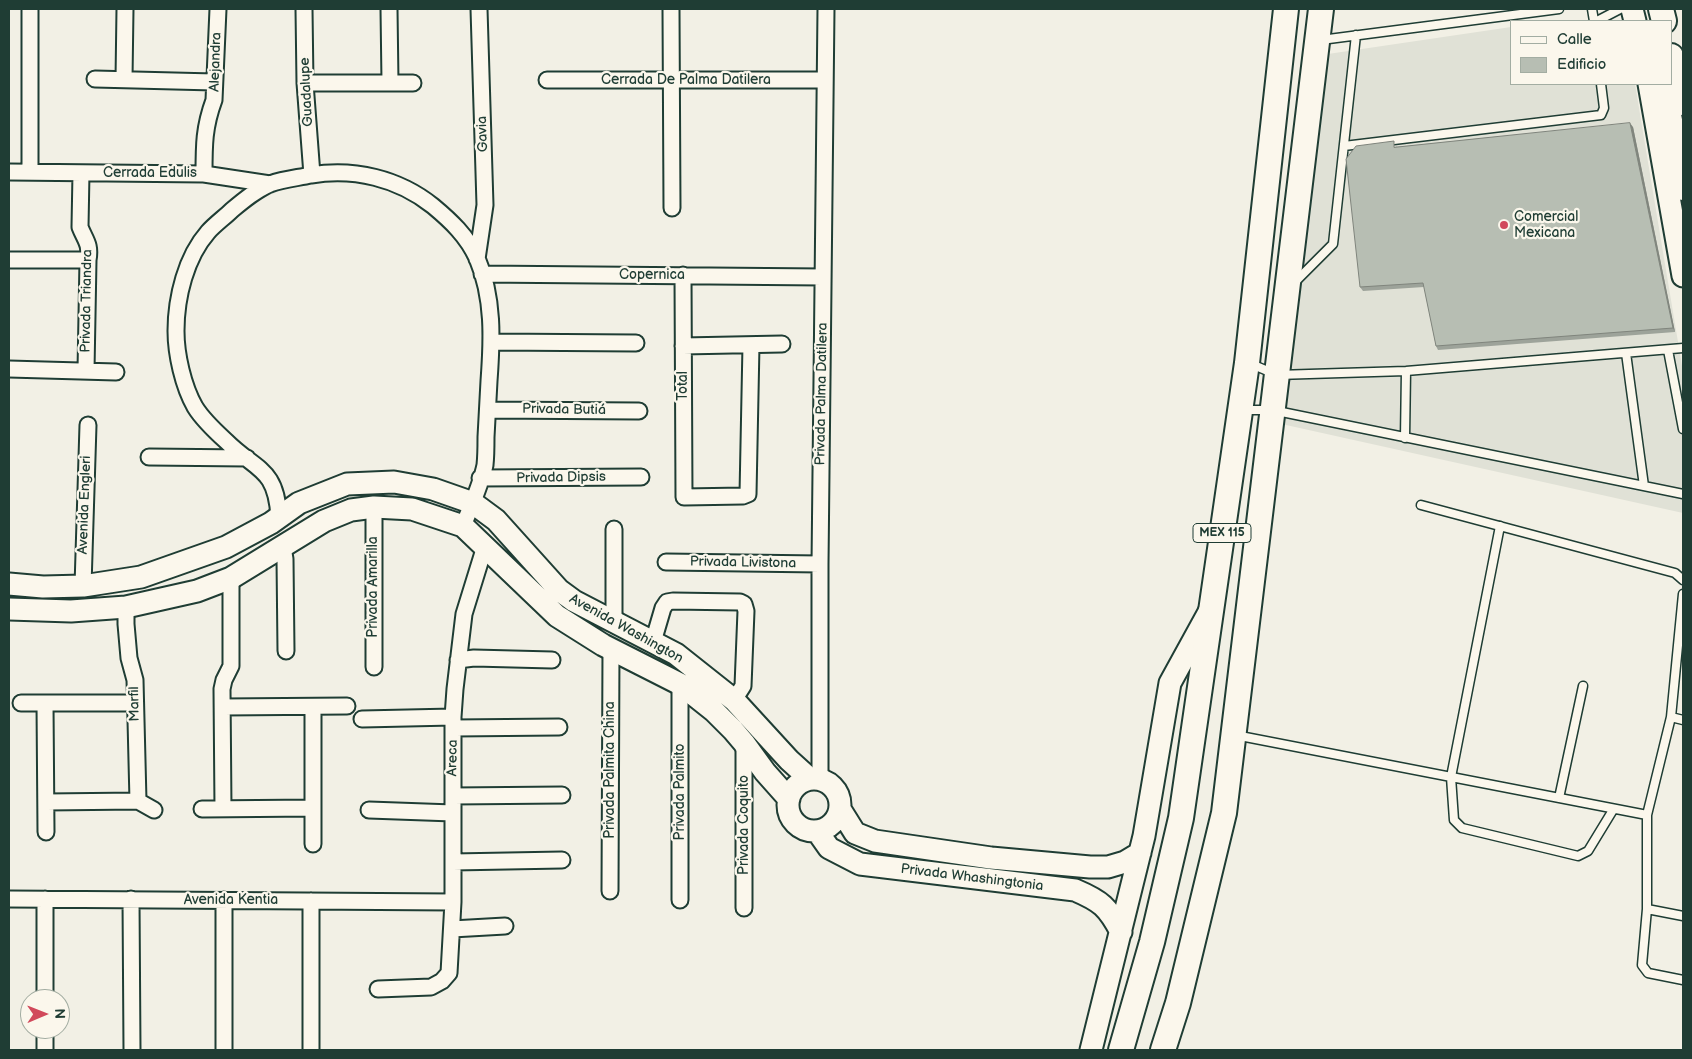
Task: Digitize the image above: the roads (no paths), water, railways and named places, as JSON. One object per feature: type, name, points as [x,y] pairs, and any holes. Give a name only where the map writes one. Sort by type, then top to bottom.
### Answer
[{"type":"main road","name":"MEX 115","points":[[1121,1050],[1152,942],[1181,818],[1247,363],[1286,9]]},
{"type":"main road","name":"MEX 115","points":[[1163,1050],[1178,1003],[1224,813],[1321,9]]},
{"type":"main road","points":[[1672,61],[1683,117]]},
{"type":"main road","points":[[1649,85],[1683,276]]},
{"type":"main road","points":[[1663,85],[1683,188]]},
{"type":"main road","name":"Avenida Washington","points":[[9,584],[43,587],[82,586],[141,577],[226,547],[280,516],[298,503],[347,484],[394,482],[433,489],[473,503],[496,520],[558,590],[574,601],[676,654],[734,700],[789,760],[815,780]]},
{"type":"main road","name":"Avenida Washington","points":[[9,609],[71,611],[126,608],[197,591],[231,578],[324,522],[351,510],[374,507],[412,508],[464,526],[557,616],[611,649],[680,684],[714,711],[744,743],[765,772],[789,799]]},
{"type":"main road","points":[[1091,1050],[1140,852],[1170,683],[1211,607]]},
{"type":"main road","points":[[815,780],[829,784],[836,791],[840,800],[838,818],[825,829],[817,831],[801,828],[795,823],[790,816],[789,799],[797,786],[815,780]]},
{"type":"main road","name":"Privada Whashingtonia","points":[[840,809],[855,833],[875,841],[963,854],[1040,863],[1108,867],[1125,862],[1140,852]]},
{"type":"main road","name":"Privada Whashingtonia","points":[[817,831],[829,848],[860,864],[1075,890],[1095,899],[1111,913],[1121,932]]},
{"type":"street","points":[[30,9],[30,172]]},
{"type":"street","points":[[124,79],[125,9]]},
{"type":"street","name":"Alejandra","points":[[204,174],[204,136],[214,100],[218,9]]},
{"type":"street","name":"Guadalupe","points":[[304,9],[305,83],[312,175]]},
{"type":"street","points":[[389,9],[390,82]]},
{"type":"street","name":"Gavia","points":[[477,258],[485,205],[478,9]]},
{"type":"street","points":[[671,9],[672,208]]},
{"type":"street","name":"Privada Palma Datilera","points":[[815,780],[820,564],[826,9]]},
{"type":"street","points":[[95,78],[214,82]]},
{"type":"street","name":"Cerrada De Palma Datilera","points":[[547,80],[825,80]]},
{"type":"street","points":[[305,83],[413,83]]},
{"type":"street","name":"Cerrada Edulis","points":[[9,172],[204,174],[270,184]]},
{"type":"street","points":[[280,516],[278,499],[272,482],[261,468],[228,443],[195,407],[178,356],[176,331],[178,303],[184,277],[195,251],[208,232],[247,197],[270,184],[294,177],[320,173],[348,172],[375,176],[400,186],[424,199],[464,234],[477,258],[491,309],[492,342],[485,465],[464,526]]},
{"type":"street","name":"Privada Triandra","points":[[80,173],[80,226],[88,241],[89,252],[86,370]]},
{"type":"street","points":[[9,260],[88,260]]},
{"type":"street","name":"Copernica","points":[[482,274],[823,277]]},
{"type":"street","name":"Total","points":[[682,275],[683,346],[680,502],[748,494],[751,345]]},
{"type":"street","points":[[492,342],[636,342]]},
{"type":"street","points":[[683,346],[782,344]]},
{"type":"street","points":[[9,369],[116,372]]},
{"type":"street","name":"Privada Butiá","points":[[488,410],[640,411]]},
{"type":"street","name":"Avenida Engleri","points":[[82,586],[88,425]]},
{"type":"street","points":[[149,457],[247,458]]},
{"type":"street","name":"Privada Dipsis","points":[[480,478],[642,477]]},
{"type":"street","name":"Privada Amarilla","points":[[374,507],[374,667]]},
{"type":"street","points":[[614,529],[614,622]]},
{"type":"street","name":"Areca","points":[[378,989],[431,987],[442,981],[449,973],[452,929],[453,722],[458,660],[464,614],[485,546]]},
{"type":"street","points":[[283,547],[285,559],[286,650]]},
{"type":"street","name":"Privada Livistona","points":[[666,562],[820,564]]},
{"type":"street","points":[[223,809],[222,689],[231,666],[231,578]]},
{"type":"street","points":[[653,642],[663,608],[667,602],[740,602],[744,604],[746,610],[743,686],[734,700]]},
{"type":"street","name":"Marfil","points":[[126,608],[129,658],[135,680],[138,801]]},
{"type":"street","name":"Privada Palmita China","points":[[610,891],[611,649]]},
{"type":"street","points":[[458,660],[474,658],[552,660]]},
{"type":"street","name":"Privada Palmito","points":[[680,684],[680,900]]},
{"type":"street","points":[[21,703],[135,703]]},
{"type":"street","points":[[45,704],[46,832]]},
{"type":"street","points":[[223,707],[347,706]]},
{"type":"street","points":[[312,707],[313,844]]},
{"type":"street","points":[[362,719],[559,727]]},
{"type":"street","name":"Privada Coquito","points":[[744,743],[744,908]]},
{"type":"street","points":[[453,796],[562,795]]},
{"type":"street","points":[[46,802],[138,801],[154,810]]},
{"type":"street","points":[[202,809],[313,808]]},
{"type":"street","points":[[369,810],[453,813]]},
{"type":"street","points":[[453,862],[562,860]]},
{"type":"street","name":"Avenida Kentia","points":[[9,898],[452,902]]},
{"type":"street","points":[[45,899],[45,989]]},
{"type":"street","points":[[131,899],[132,1050]]},
{"type":"street","points":[[224,900],[224,1050]]},
{"type":"street","points":[[311,901],[311,1050]]},
{"type":"street","points":[[452,929],[505,926]]},
{"type":"lane","points":[[1317,41],[1559,9]]},
{"type":"lane","points":[[1598,20],[1619,9]]},
{"type":"lane","points":[[1288,290],[1333,244],[1356,35]]},
{"type":"lane","points":[[1344,146],[1601,115],[1604,108],[1601,85]]},
{"type":"lane","points":[[1247,363],[1277,376],[1406,372],[1683,348]]},
{"type":"lane","points":[[1668,350],[1683,429]]},
{"type":"lane","points":[[1626,354],[1644,486]]},
{"type":"lane","points":[[1406,372],[1406,438]]},
{"type":"lane","points":[[1240,410],[1272,410],[1683,494]]},
{"type":"lane","points":[[1421,505],[1675,573],[1683,580]]},
{"type":"lane","points":[[1500,526],[1451,777],[1454,820],[1462,828],[1578,856],[1588,851],[1613,810]]},
{"type":"lane","points":[[1683,594],[1671,717],[1647,815],[1647,909],[1642,965],[1648,973],[1683,980]]},
{"type":"lane","points":[[1559,798],[1583,686]]},
{"type":"lane","points":[[1671,717],[1683,720]]},
{"type":"lane","points":[[1234,735],[1613,810],[1647,815]]},
{"type":"lane","points":[[1647,909],[1683,916]]},
{"type":"place","name":"Comercial Mexicana","points":[[1504,225]]}]
